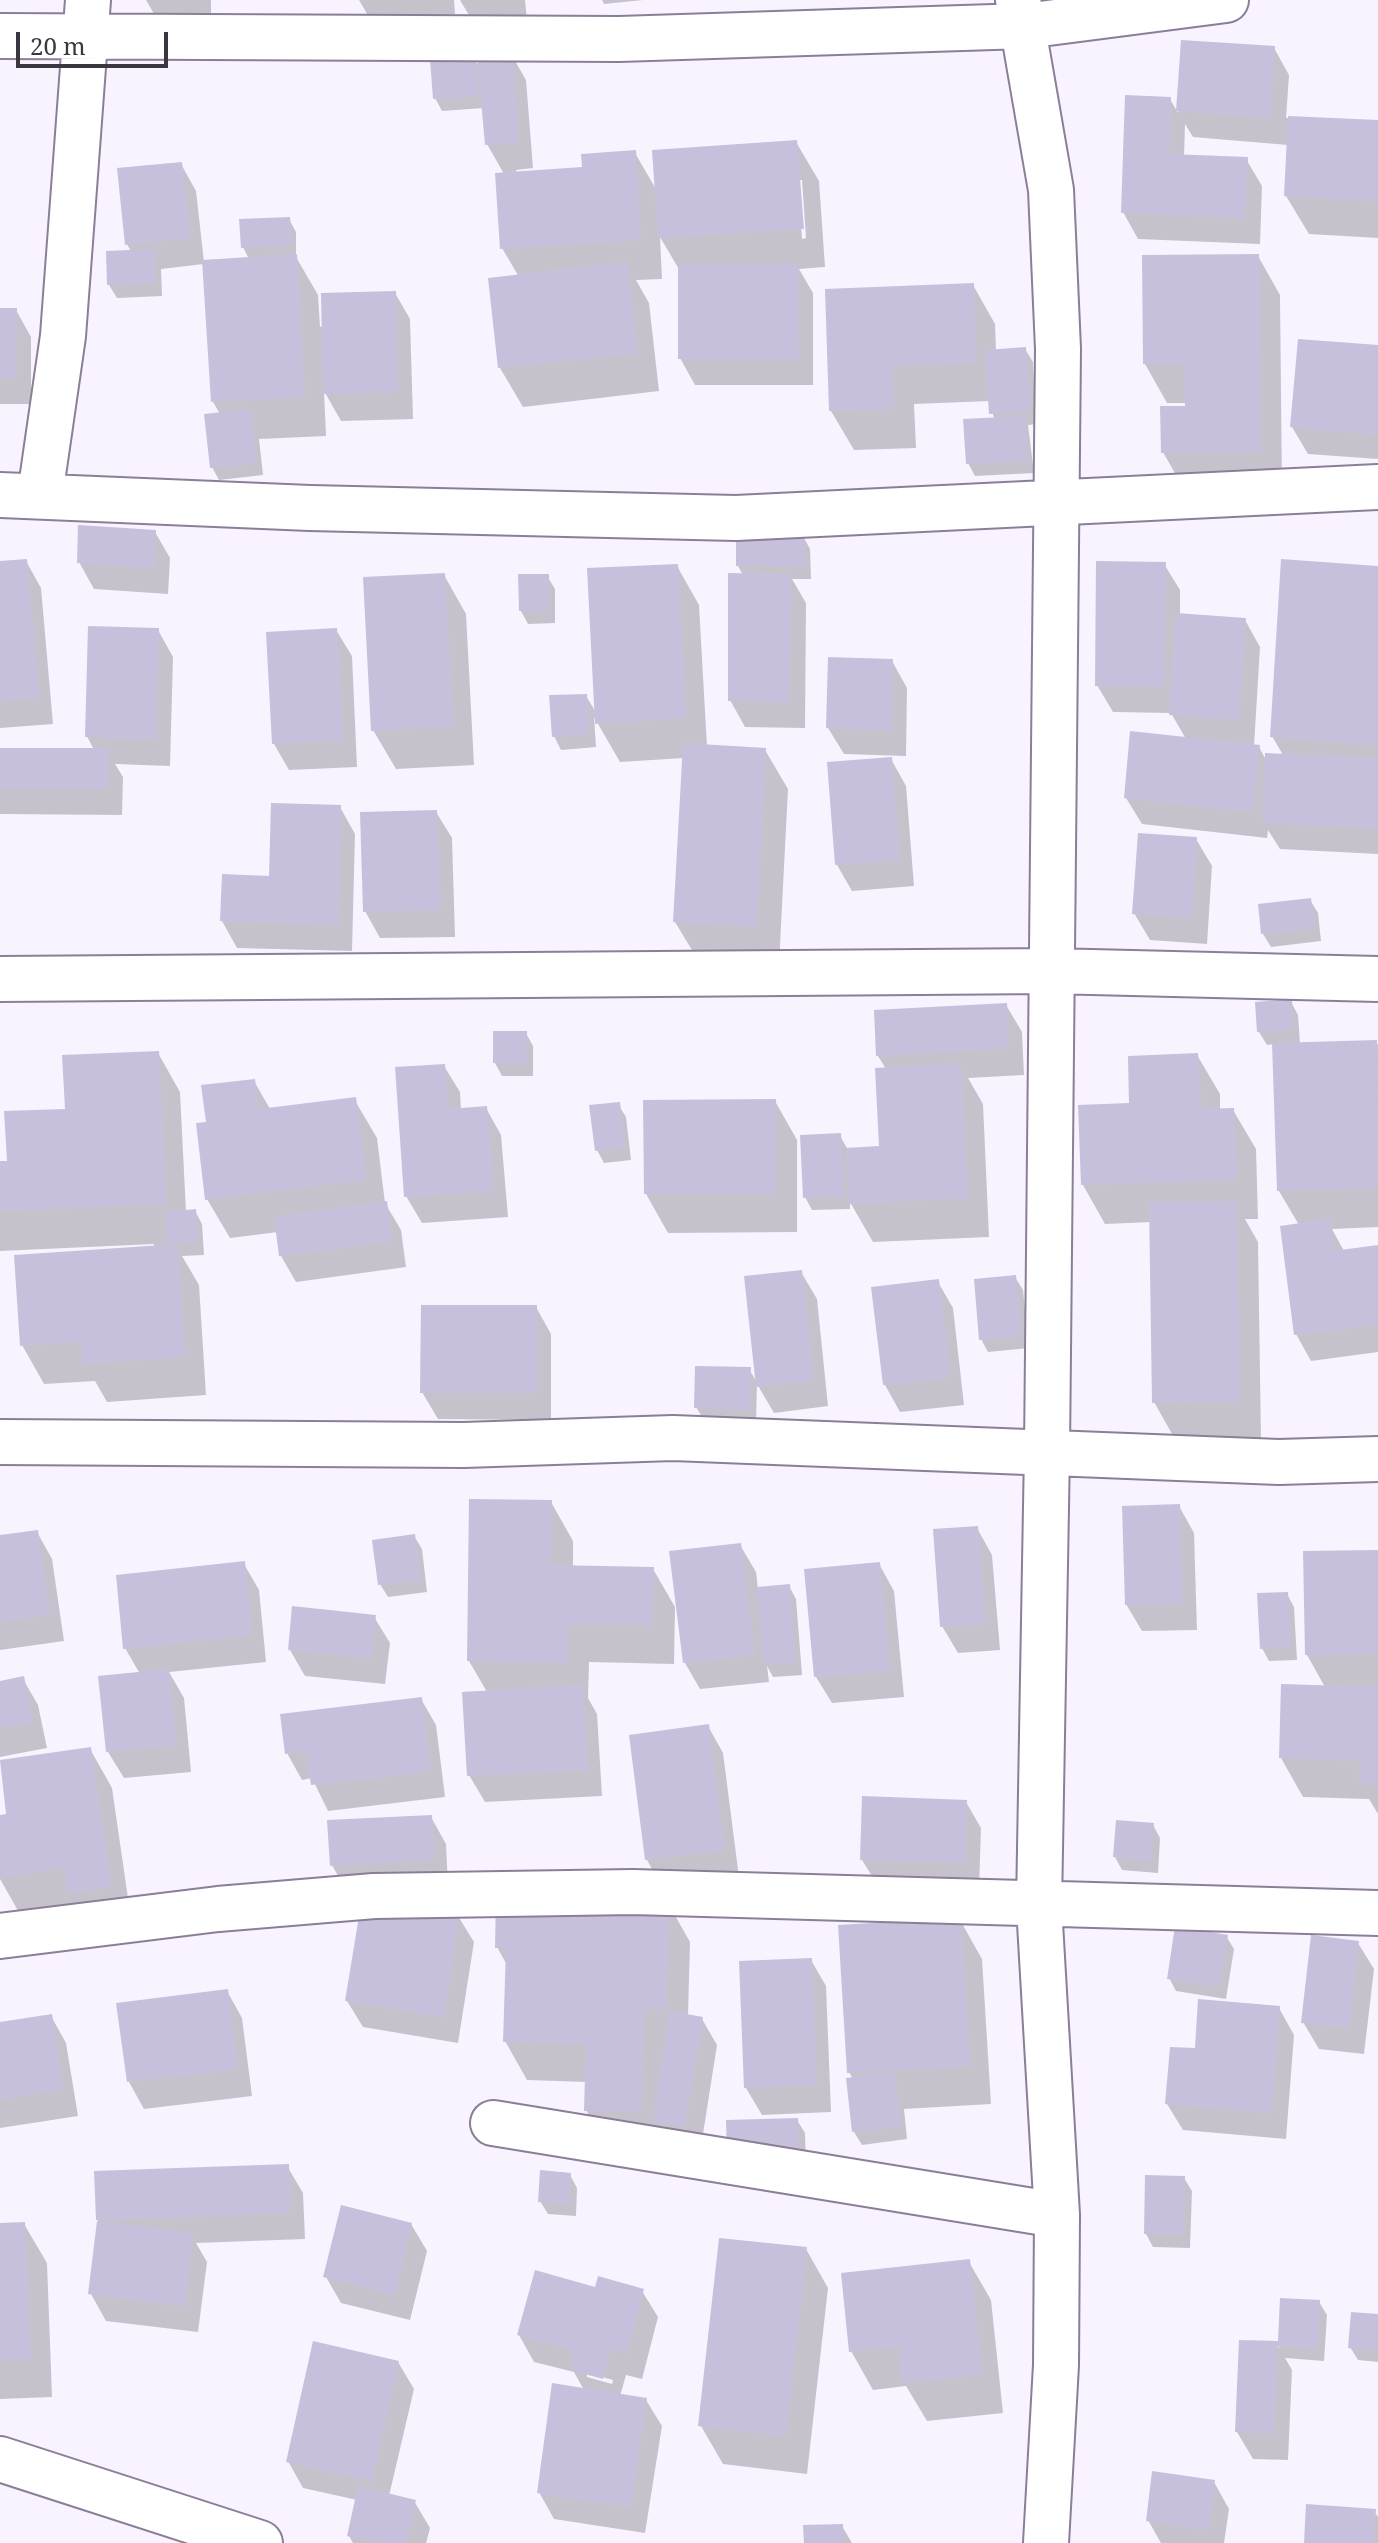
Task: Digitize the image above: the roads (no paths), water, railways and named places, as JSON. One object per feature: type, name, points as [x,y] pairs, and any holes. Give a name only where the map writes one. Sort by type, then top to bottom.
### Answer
[{"type":"street","points":[[0,36],[87,18],[619,39],[1226,0]]},
{"type":"street","points":[[1022,13],[1051,190],[1058,349],[1054,501],[1047,1450],[1039,1906],[1057,2215],[1056,2365],[1046,2543]]},
{"type":"street","points":[[87,18],[63,336],[20,495],[310,508],[736,518],[1378,487]]},
{"type":"street","points":[[0,979],[1050,971],[1378,979]]},
{"type":"street","points":[[0,1442],[464,1445],[673,1438],[1047,1450],[1279,1462],[1378,1459]]},
{"type":"street","points":[[0,1936],[218,1909],[374,1896],[633,1892],[1039,1906],[1378,1913]]},
{"type":"street","points":[[493,2123],[1057,2215]]},
{"type":"street","points":[[0,2459],[260,2543]]}]
